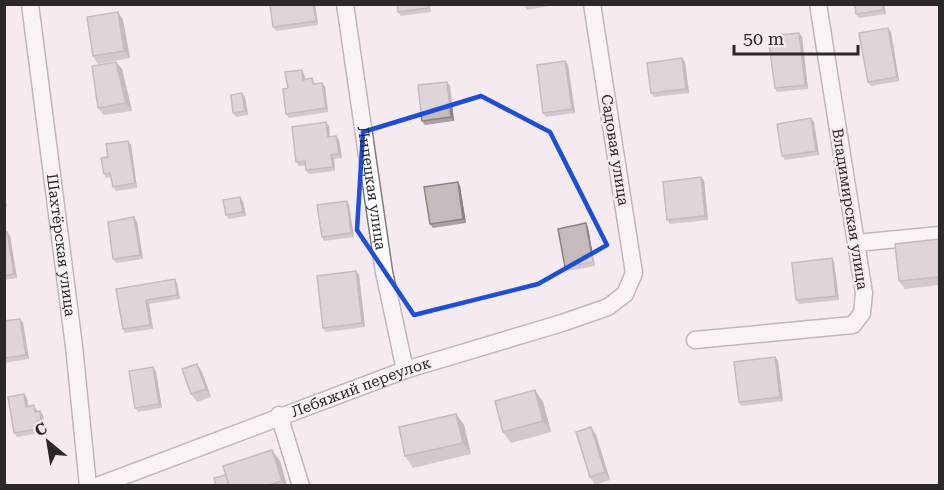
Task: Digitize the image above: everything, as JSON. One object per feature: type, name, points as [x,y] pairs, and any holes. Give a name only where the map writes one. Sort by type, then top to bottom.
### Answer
[{"type":"street","name":"Шахтёрская улица","points":[[30,4],[74,346],[88,486]]},
{"type":"street","name":"Липецкая улица","points":[[345,4],[384,272],[405,370]]},
{"type":"street","name":"Садовая улица","points":[[592,4],[634,273],[625,294]]},
{"type":"street","name":"Владимирская улица","points":[[695,340],[853,325],[862,313],[864,293],[818,4]]},
{"type":"street","points":[[856,243],[939,235]]},
{"type":"street","name":"Лебяжий переулок","points":[[97,486],[279,415],[405,370],[608,307],[625,294]]},
{"type":"street","points":[[279,415],[301,486]]},
{"type":"highlighted area","points":[[481,96],[550,132],[607,245],[538,284],[414,315],[357,230],[363,132]]},
{"type":"building","points":[[270,4],[313,4],[316,21],[273,27]]},
{"type":"building","points":[[397,4],[427,4],[428,8],[398,12]]},
{"type":"building","points":[[855,4],[882,4],[883,10],[856,14]]},
{"type":"building","points":[[118,12],[124,51],[93,56],[87,17]]},
{"type":"building","points":[[888,28],[897,77],[868,82],[859,33]]},
{"type":"building","points":[[799,33],[805,85],[775,88],[768,36]]},
{"type":"building","points":[[682,58],[686,89],[651,93],[647,63]]},
{"type":"building","points":[[565,61],[572,109],[543,113],[537,65]]},
{"type":"building","points":[[116,62],[126,103],[98,108],[92,66]]},
{"type":"building","points":[[302,70],[303,80],[312,78],[313,84],[322,83],[326,108],[286,114],[283,89],[288,88],[285,72]]},
{"type":"building","points":[[447,82],[451,117],[422,121],[418,85]]},
{"type":"building","points":[[242,93],[245,111],[233,113],[231,95]]},
{"type":"building","points":[[811,118],[816,151],[782,156],[777,124]]},
{"type":"building","points":[[326,122],[328,137],[336,136],[339,154],[331,155],[333,167],[306,170],[305,161],[296,162],[292,127]]},
{"type":"building","points":[[128,141],[135,183],[113,187],[110,173],[104,174],[101,158],[108,157],[106,144]]},
{"type":"building","points":[[701,177],[705,216],[667,220],[663,182]]},
{"type":"building","points":[[458,182],[463,219],[430,224],[424,187]]},
{"type":"building","points":[[240,197],[243,212],[226,215],[223,200]]},
{"type":"building","points":[[347,201],[351,233],[322,237],[317,205]]},
{"type":"building","points":[[134,217],[140,255],[113,259],[108,222]]},
{"type":"building","points":[[586,223],[593,262],[565,267],[558,229]]},
{"type":"building","points":[[7,232],[14,274],[4,276],[4,233]]},
{"type":"building","points":[[939,239],[939,277],[899,281],[895,244]]},
{"type":"building","points":[[832,258],[836,296],[796,300],[792,263]]},
{"type":"building","points":[[356,271],[362,323],[323,328],[317,276]]},
{"type":"building","points":[[175,279],[177,295],[146,300],[150,325],[123,329],[116,289]]},
{"type":"building","points":[[20,319],[26,355],[4,358],[4,321]]},
{"type":"building","points":[[775,357],[780,397],[739,402],[734,362]]},
{"type":"building","points":[[197,364],[206,389],[191,394],[182,369]]},
{"type":"building","points":[[153,367],[159,404],[135,408],[129,371]]},
{"type":"building","points":[[535,390],[543,421],[503,432],[495,401]]},
{"type":"building","points":[[24,394],[26,407],[34,405],[35,412],[40,411],[41,420],[37,421],[38,429],[14,433],[8,397]]},
{"type":"building","points":[[456,414],[463,443],[405,456],[399,427]]},
{"type":"building","points":[[591,427],[605,472],[590,477],[576,432]]},
{"type":"building","points":[[272,450],[282,481],[266,486],[229,486],[223,466]]},
{"type":"building","points":[[226,475],[229,486],[216,486],[214,478]]}]
